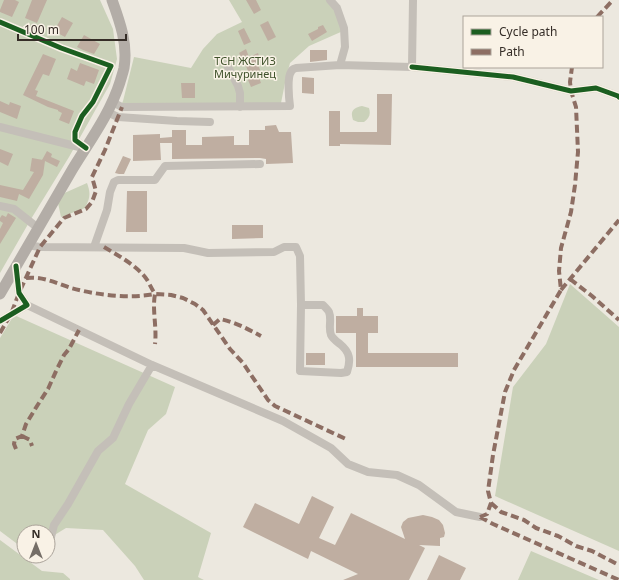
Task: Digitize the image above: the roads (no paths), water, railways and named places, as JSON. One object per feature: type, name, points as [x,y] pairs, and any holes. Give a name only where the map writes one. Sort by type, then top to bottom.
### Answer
[{"type":"main road","points":[[0,294],[110,107],[124,68],[125,46],[120,23],[112,0]]},
{"type":"street","points":[[330,0],[337,8],[344,28],[345,47],[340,65]]},
{"type":"street","points":[[412,67],[413,0]]},
{"type":"street","points":[[0,22],[61,48],[111,66],[94,102],[82,116],[75,132],[75,140],[86,148]]},
{"type":"street","points":[[227,65],[238,86],[240,93],[240,107]]},
{"type":"street","points":[[110,107],[290,106],[289,78],[290,73],[293,70],[296,68],[340,65],[412,67],[513,77],[571,91],[596,88],[618,96],[619,98]]},
{"type":"street","points":[[110,107],[118,117],[210,122]]},
{"type":"street","points":[[0,127],[86,148]]},
{"type":"street","points":[[94,247],[107,210],[110,192],[114,182],[118,180],[155,180],[165,166],[260,164]]},
{"type":"street","points":[[0,206],[14,209],[38,228]]},
{"type":"street","points":[[29,244],[33,246],[184,248],[208,253],[274,252],[284,247],[296,247],[300,256],[300,371],[347,372],[350,364],[348,354],[342,345],[334,339],[330,333],[329,312],[323,305],[301,305]]},
{"type":"street","points":[[16,266],[19,293],[27,305],[152,365],[283,421],[331,448],[348,464],[368,472],[397,475],[420,485],[456,512],[480,517]]},
{"type":"street","points":[[0,321],[27,305]]},
{"type":"street","points":[[54,524],[68,504],[98,451],[113,438],[129,404],[152,365]]},
{"type":"park label","name":"ТСН ЖСТИЗ Мичуринец","points":[[245,66]]}]
